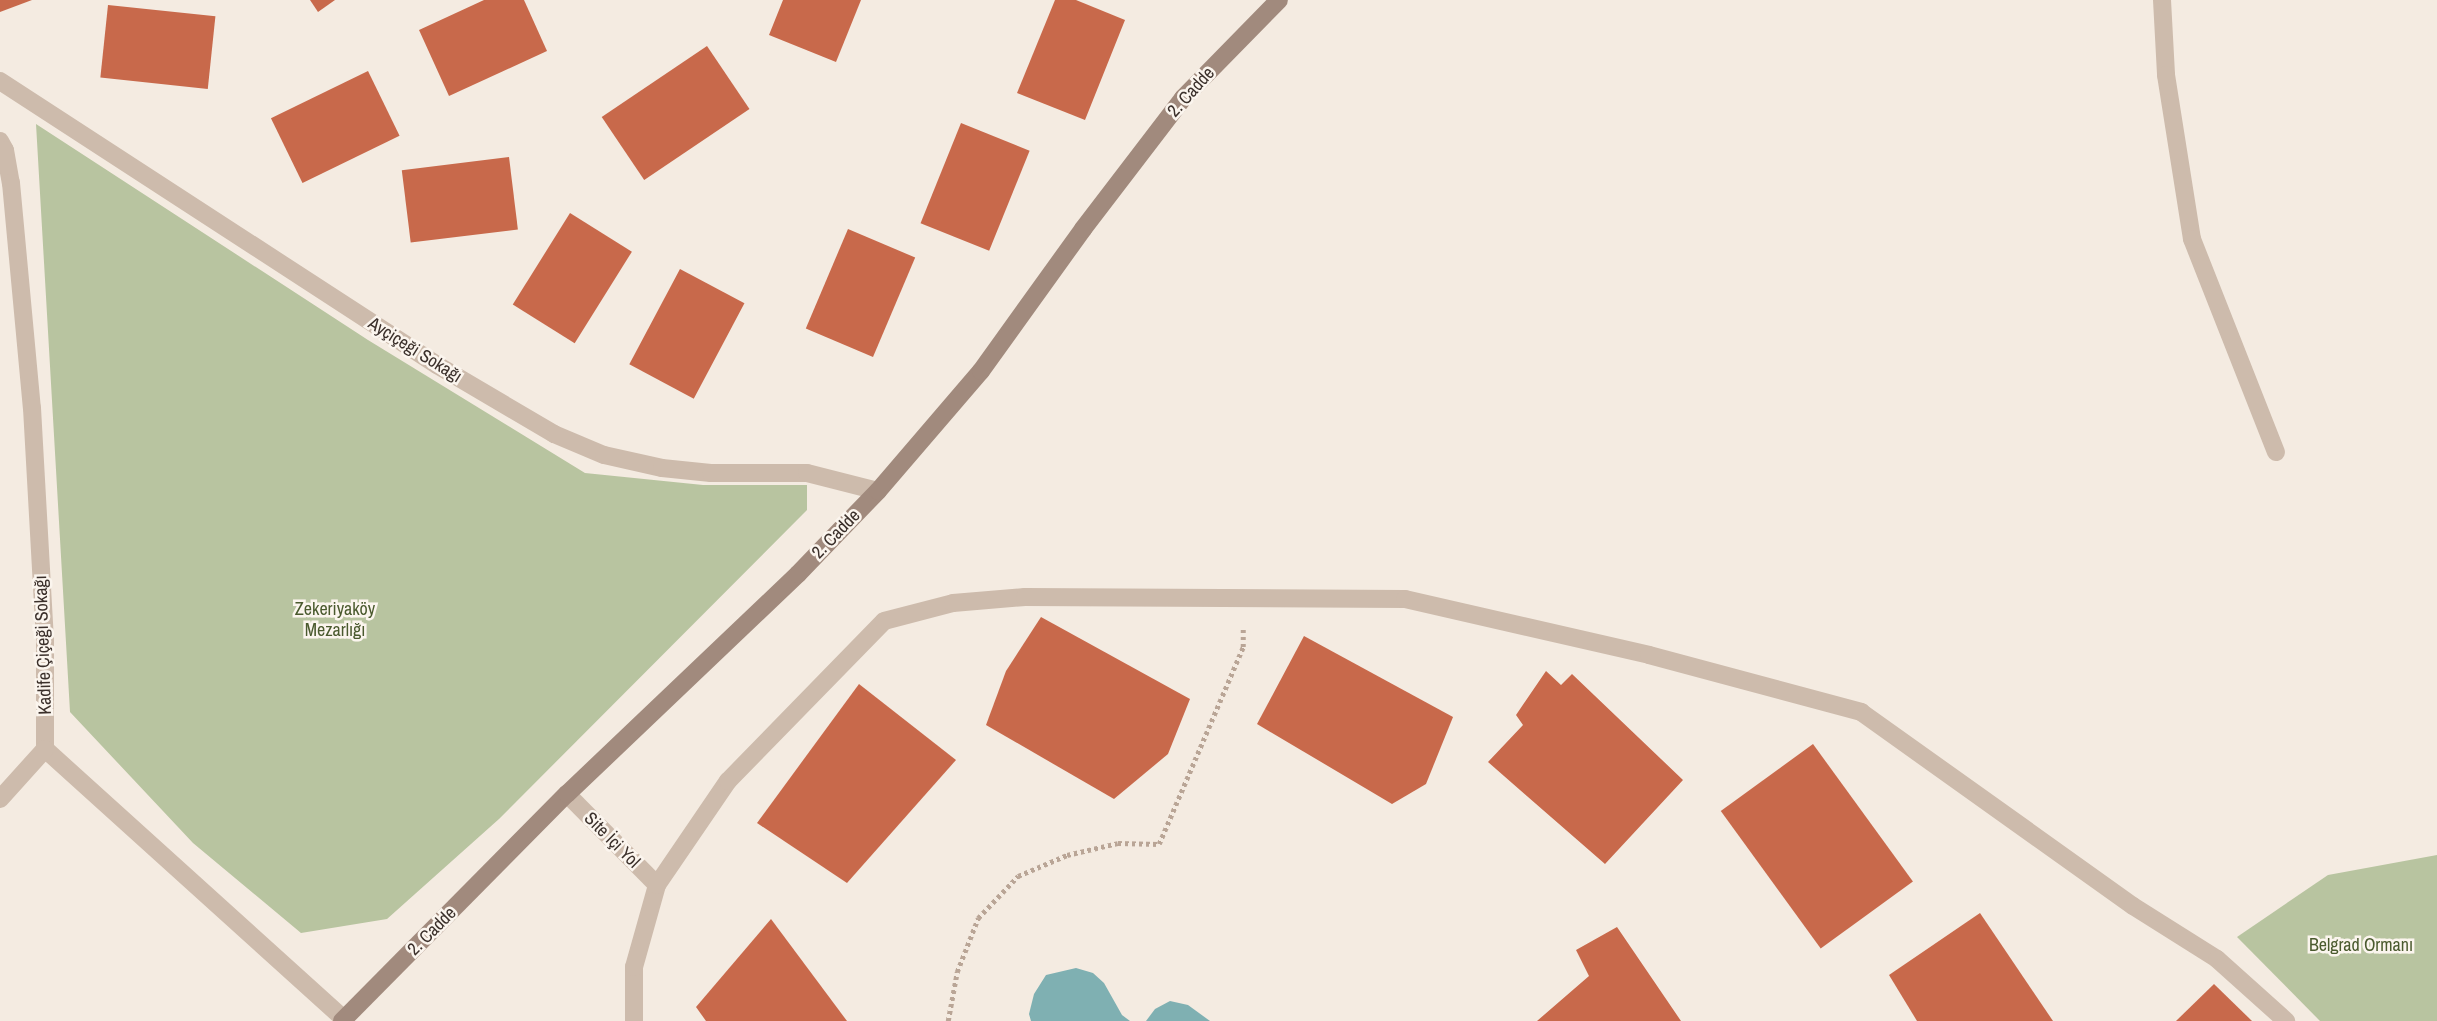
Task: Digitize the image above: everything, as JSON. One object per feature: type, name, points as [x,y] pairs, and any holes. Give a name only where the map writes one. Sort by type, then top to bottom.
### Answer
[{"type":"street","name":"2. Cadde","points":[[343,1020],[567,794],[797,574],[878,491],[981,371],[1083,229],[1183,98],[1279,0]]},
{"type":"street","points":[[2162,0],[2166,75],[2192,239],[2276,452]]},
{"type":"street","name":"Ayçiçeği Sokağı","points":[[0,81],[437,365],[554,434],[604,455],[662,468],[711,473],[807,473],[878,491]]},
{"type":"street","name":"Kadife Çiçeği Sokağı","points":[[0,141],[5,150],[12,183],[32,408],[46,637],[45,749]]},
{"type":"street","points":[[635,1021],[634,967],[657,885],[728,781],[884,621],[953,603],[1025,597],[1405,599],[1649,654],[1861,712],[2133,906],[2217,959],[2286,1021]]},
{"type":"street","points":[[0,799],[45,749],[343,1020]]},
{"type":"street","name":"Site İçi Yol","points":[[567,794],[657,885]]},
{"type":"path","points":[[948,1021],[957,972],[978,918],[1018,876],[1067,855],[1118,843],[1159,844],[1243,647],[1244,598]]},
{"type":"green space","name":"Zekeriyaköy Mezarlığı","points":[[36,124],[368,340],[585,473],[703,485],[807,485],[807,510],[499,819],[387,919],[301,933],[193,843],[70,712]]},
{"type":"green space","name":"Belgrad Ormanı","points":[[2437,855],[2437,1021],[2320,1021],[2237,937],[2328,875]]},
{"type":"water","points":[[1076,968],[1093,973],[1104,983],[1122,1015],[1130,1021],[1031,1021],[1029,1014],[1034,994],[1046,975]]},
{"type":"water","points":[[1170,1001],[1188,1005],[1210,1021],[1146,1021],[1155,1009]]},
{"type":"building","points":[[0,0],[32,0],[0,12]]},
{"type":"building","points":[[310,0],[335,0],[318,12]]},
{"type":"building","points":[[484,0],[524,0],[547,51],[449,96],[419,30]]},
{"type":"building","points":[[783,0],[861,0],[836,62],[769,35]]},
{"type":"building","points":[[1055,0],[1076,0],[1125,20],[1085,120],[1017,93]]},
{"type":"building","points":[[108,5],[215,16],[208,89],[100,78]]},
{"type":"building","points":[[707,46],[749,109],[644,180],[602,117]]},
{"type":"building","points":[[368,71],[400,136],[302,183],[271,118]]},
{"type":"building","points":[[961,123],[1030,151],[989,251],[921,223]]},
{"type":"building","points":[[509,157],[518,229],[411,243],[402,170]]},
{"type":"building","points":[[570,213],[632,252],[575,343],[513,305]]},
{"type":"building","points":[[848,229],[915,258],[873,357],[806,328]]},
{"type":"building","points":[[680,269],[744,303],[694,399],[629,364]]},
{"type":"building","points":[[1041,617],[1190,699],[1168,754],[1114,799],[986,725],[1006,671]]},
{"type":"building","points":[[1304,636],[1453,717],[1426,784],[1392,804],[1257,724]]},
{"type":"building","points":[[1546,671],[1561,685],[1572,674],[1683,780],[1605,864],[1488,762],[1523,725],[1516,715]]},
{"type":"building","points":[[859,684],[956,760],[847,883],[757,823]]},
{"type":"building","points":[[1813,744],[1913,882],[1821,949],[1721,811]]},
{"type":"building","points":[[1980,913],[2053,1021],[1917,1021],[1889,975]]},
{"type":"building","points":[[771,919],[847,1021],[706,1021],[696,1007]]},
{"type":"building","points":[[1617,927],[1681,1021],[1537,1021],[1589,976],[1576,950]]},
{"type":"building","points":[[2214,984],[2252,1021],[2176,1021]]}]
